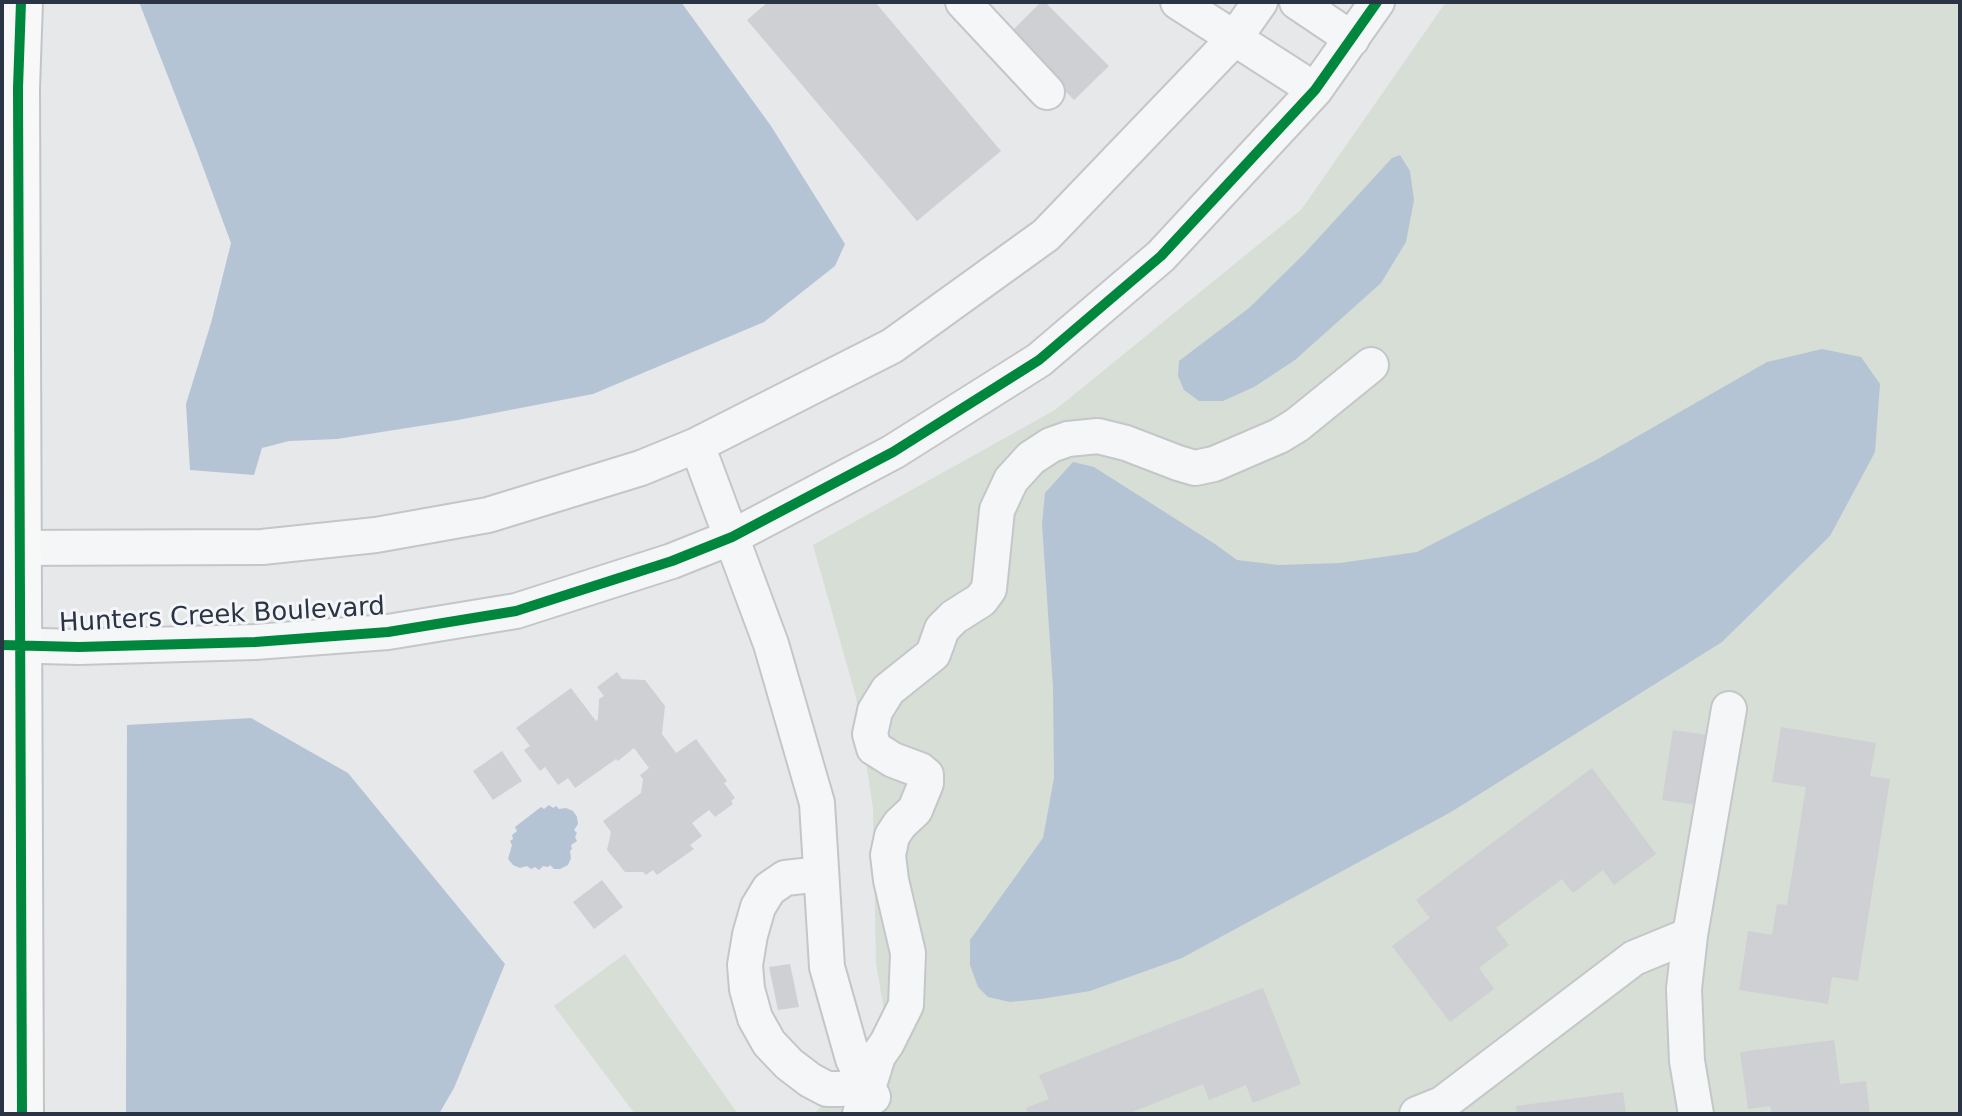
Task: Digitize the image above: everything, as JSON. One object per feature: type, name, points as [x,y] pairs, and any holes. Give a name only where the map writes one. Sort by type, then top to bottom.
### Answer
[{"type":"main road","points":[[21,2],[11,548],[22,1114]]},
{"type":"street","points":[[963,2],[1047,92]]},
{"type":"street","points":[[1178,2],[1315,90]]},
{"type":"street","points":[[11,548],[262,547],[376,535],[488,515],[641,468],[697,445],[892,346],[1046,235],[1234,39],[1260,2]]},
{"type":"street","points":[[1297,2],[1352,39]]},
{"type":"street","name":"Hunters Creek Boulevard","points":[[12,646],[255,642],[388,632],[516,611],[672,561],[732,537],[893,452],[1039,360],[1161,256],[1315,90],[1377,2]]},
{"type":"street","points":[[869,1100],[878,1056],[906,1005],[908,987],[908,953],[888,855],[892,836],[915,810],[926,783],[926,775],[920,770],[893,760],[874,748],[870,734],[875,711],[888,690],[933,654],[942,629],[954,617],[981,600],[989,589],[997,510],[1011,480],[1031,458],[1051,445],[1068,439],[1098,436],[1126,443],[1186,466],[1195,468],[1214,464],[1297,425],[1371,365]]},
{"type":"street","points":[[697,445],[771,644],[817,803],[827,967],[853,1059],[869,1100]]},
{"type":"street","points":[[1696,1114],[1687,1061],[1684,989],[1690,935],[1729,709]]},
{"type":"street","points":[[821,874],[785,878],[769,889],[758,907],[750,935],[745,965],[747,989],[755,1018],[769,1043],[789,1064],[827,1089],[841,1089],[869,1100]]},
{"type":"street","points":[[1417,1114],[1442,1104],[1634,958],[1690,935]]},
{"type":"shaded area","points":[[1446,2],[1960,2],[1960,1114],[814,1114],[888,1035],[876,963],[873,808],[856,697],[813,545],[1055,410],[1301,210]]},
{"type":"shaded area","points":[[625,954],[738,1114],[635,1114],[554,1006]]},
{"type":"water","points":[[139,2],[681,2],[771,126],[845,244],[835,266],[764,322],[593,394],[337,439],[289,441],[262,448],[254,475],[190,470],[186,404],[231,243]]},
{"type":"water","points":[[1400,155],[1410,171],[1414,200],[1406,242],[1381,283],[1295,360],[1254,387],[1223,401],[1199,401],[1184,390],[1178,376],[1179,361],[1249,308],[1303,255],[1392,158]]},
{"type":"water","points":[[1822,349],[1861,357],[1880,384],[1875,452],[1830,536],[1722,642],[1451,812],[1182,958],[1090,991],[1041,999],[1010,1002],[988,997],[978,987],[970,965],[970,940],[1043,838],[1054,778],[1053,687],[1042,524],[1045,493],[1073,462],[1094,467],[1237,560],[1279,565],[1340,563],[1417,552],[1596,460],[1767,362]]},
{"type":"water","points":[[251,718],[348,773],[505,964],[454,1088],[439,1114],[126,1114],[127,725]]},
{"type":"water","points":[[549,805],[573,811],[577,817],[578,824],[574,830],[577,841],[571,845],[568,865],[560,869],[543,866],[539,870],[513,865],[508,859],[512,845],[510,841],[517,831],[515,827],[541,807],[544,809]]},
{"type":"building","points":[[768,2],[875,2],[1001,151],[917,221],[747,20]]},
{"type":"building","points":[[1041,2],[1045,2],[1109,66],[1074,100],[1009,34]]},
{"type":"building","points":[[617,672],[622,679],[645,680],[665,706],[662,734],[676,753],[696,739],[727,781],[724,783],[735,798],[731,801],[733,804],[715,817],[709,810],[692,823],[702,836],[690,845],[694,849],[657,875],[653,870],[646,875],[643,872],[625,872],[607,850],[611,832],[603,821],[641,793],[643,779],[640,775],[649,768],[634,748],[575,788],[568,778],[558,785],[545,767],[540,771],[524,750],[530,746],[516,728],[571,688],[596,721],[599,699],[604,696],[597,687]]},
{"type":"building","points":[[1781,727],[1876,743],[1870,776],[1890,779],[1858,981],[1832,977],[1828,1004],[1739,990],[1748,931],[1772,935],[1777,904],[1787,905],[1806,787],[1772,782]]},
{"type":"building","points":[[1673,730],[1708,735],[1698,805],[1662,800]]},
{"type":"building","points":[[502,751],[522,781],[493,800],[473,771]]},
{"type":"building","points":[[1592,768],[1656,854],[1614,885],[1603,870],[1573,893],[1562,879],[1496,928],[1509,945],[1479,968],[1494,989],[1450,1022],[1392,946],[1430,918],[1416,900]]},
{"type":"building","points":[[602,880],[623,907],[594,929],[573,902]]},
{"type":"building","points":[[790,964],[799,1007],[778,1010],[769,967]]},
{"type":"building","points":[[1263,988],[1301,1084],[1253,1103],[1246,1085],[1209,1100],[1203,1084],[1127,1114],[1028,1114],[1026,1108],[1049,1099],[1039,1075]]},
{"type":"building","points":[[1834,1040],[1840,1084],[1866,1081],[1870,1114],[1772,1114],[1770,1106],[1748,1109],[1740,1052]]},
{"type":"building","points":[[1623,1092],[1626,1114],[1517,1114],[1516,1106]]},
{"type":"cycle path","points":[[21,2],[18,88],[22,1114]]},
{"type":"cycle path","points":[[2,645],[79,647],[255,642],[388,632],[516,611],[672,561],[732,537],[893,452],[1039,360],[1161,256],[1315,90],[1377,2]]}]
